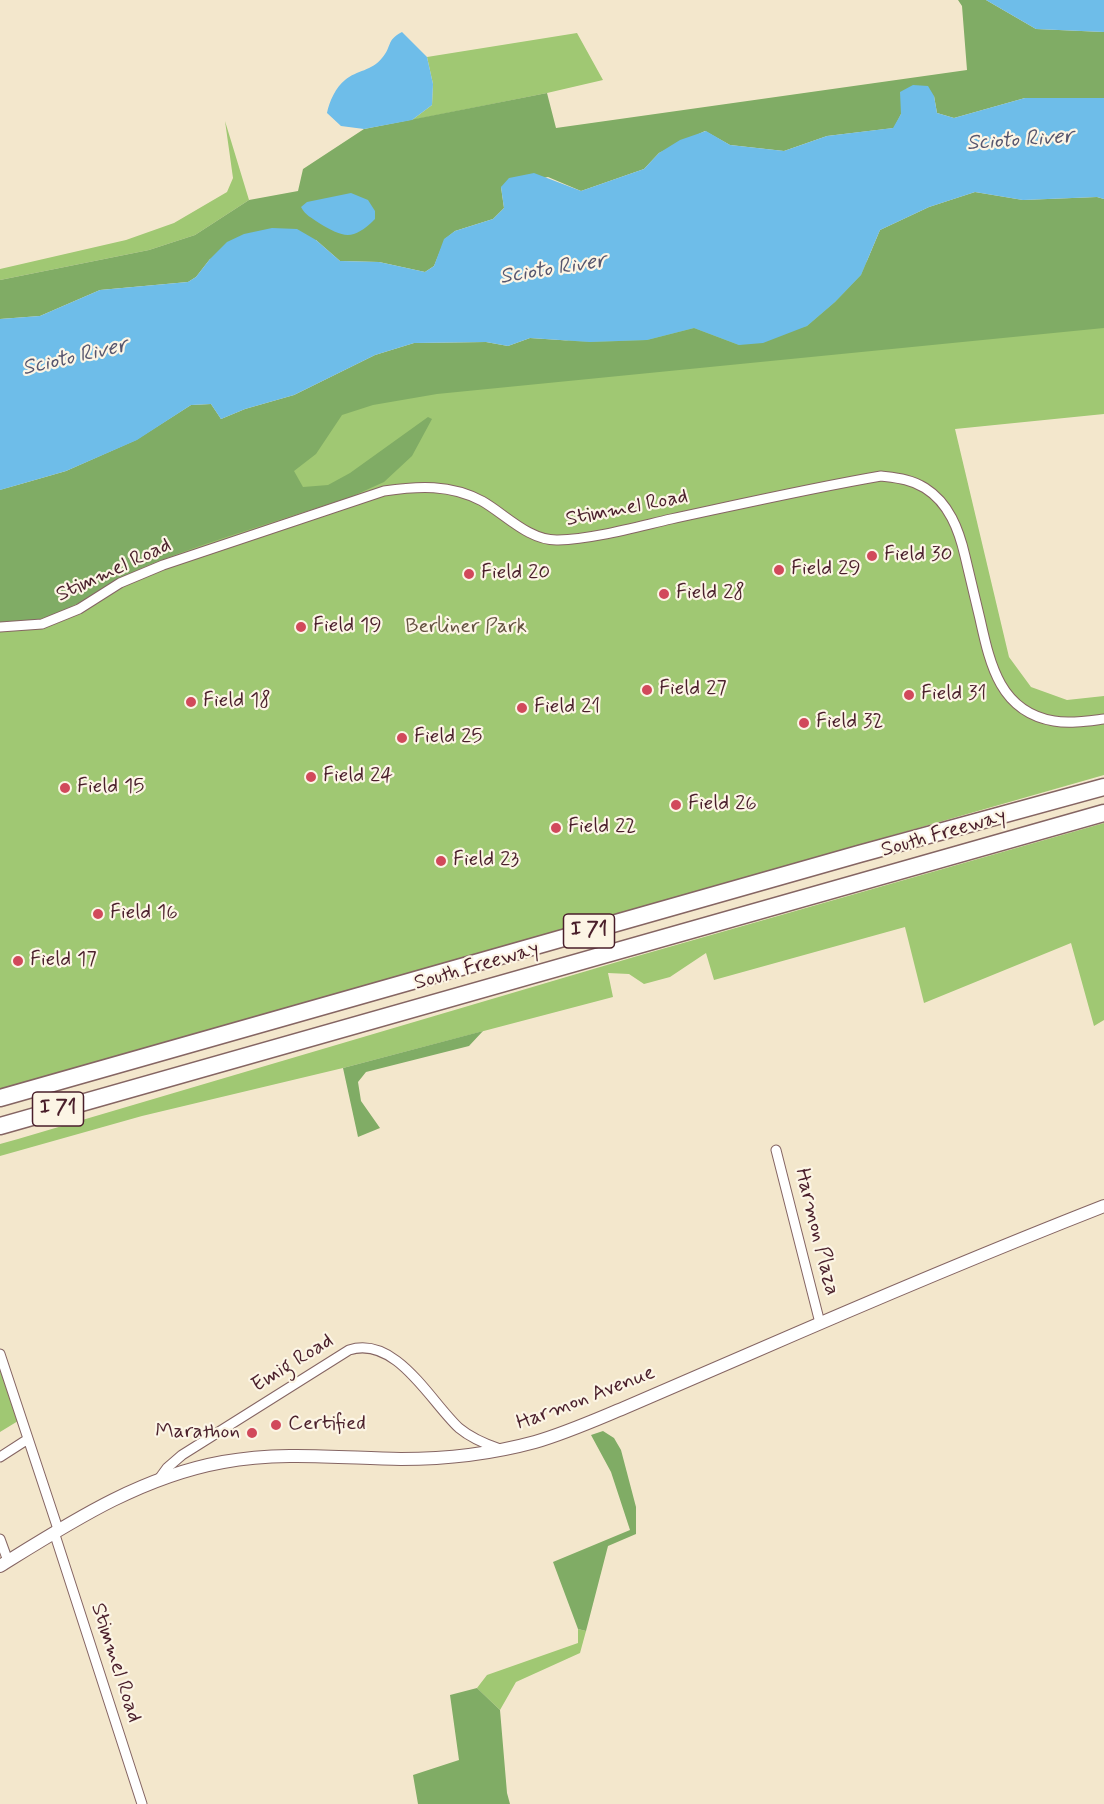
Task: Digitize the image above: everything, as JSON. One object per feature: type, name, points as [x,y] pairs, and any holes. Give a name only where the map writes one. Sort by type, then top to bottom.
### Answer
[{"type":"highway","name":"South Freeway","points":[[0,1098],[1104,787]]},
{"type":"highway","name":"South Freeway","points":[[0,1126],[1104,813]]},
{"type":"main road","name":"Harmon Avenue","points":[[4,1564],[113,1498],[159,1479],[223,1462],[261,1457],[412,1459],[463,1456],[502,1450],[575,1428],[979,1255],[1104,1206]]},
{"type":"street","name":"Stimmel Road","points":[[0,627],[42,624],[79,609],[120,583],[163,565],[384,491],[436,487],[458,492],[481,501],[531,533],[557,540],[641,526],[881,476],[910,480],[925,488],[939,499],[952,518],[963,545],[989,662],[1000,685],[1014,702],[1031,713],[1053,721],[1078,722],[1104,719]]},
{"type":"street","name":"Harmon Plaza","points":[[776,1150],[820,1323]]},
{"type":"street","name":"Emig Road","points":[[159,1479],[167,1468],[182,1455],[349,1350],[360,1347],[379,1350],[398,1363],[411,1374],[460,1429],[481,1442],[502,1450]]},
{"type":"street","name":"Stimmel Road","points":[[0,1354],[142,1804]]},
{"type":"street","points":[[0,1457],[28,1439]]},
{"type":"street","points":[[0,1539],[4,1564]]},
{"type":"green space","points":[[958,0],[986,0],[1036,29],[1104,32],[1104,98],[1025,98],[954,118],[937,113],[934,96],[901,92],[901,114],[894,128],[827,136],[784,151],[730,145],[705,131],[659,153],[644,169],[581,191],[548,177],[501,187],[504,208],[493,219],[455,231],[445,239],[434,266],[425,272],[379,262],[340,261],[316,240],[210,259],[196,277],[188,282],[100,290],[40,316],[0,319],[0,280],[149,250],[195,235],[249,200],[298,191],[303,169],[364,129],[547,93],[556,128],[967,70],[962,6]]},
{"type":"green space","points":[[577,33],[603,80],[412,120],[432,105],[433,84],[427,57]]},
{"type":"green space","points":[[225,121],[249,200],[195,235],[149,250],[0,280],[0,269],[126,240],[174,223],[227,192],[233,178]]},
{"type":"green space","points":[[975,192],[1023,200],[1097,197],[1104,199],[1104,328],[437,394],[373,405],[342,415],[316,454],[294,471],[303,487],[328,485],[350,473],[428,417],[432,419],[412,456],[384,482],[353,496],[156,562],[65,610],[49,616],[28,622],[0,622],[0,490],[66,471],[136,440],[191,405],[211,404],[221,419],[245,409],[294,395],[375,355],[414,343],[486,342],[508,346],[530,338],[590,342],[647,340],[694,328],[739,345],[807,326],[861,275],[880,230],[929,207]]},
{"type":"green space","name":"Berliner Park","points":[[1104,199],[1104,414],[955,429],[1009,657],[1031,687],[1067,700],[1104,696],[1104,716],[1057,719],[1037,713],[1020,704],[1022,714],[1049,724],[1075,725],[1104,721],[1104,775],[0,1090],[0,490]]},
{"type":"green space","points":[[1104,823],[1104,1020],[1094,1026],[1071,943],[924,1003],[905,927],[714,980],[706,953],[670,977],[644,984],[629,974],[608,973],[613,997],[343,1068],[142,1116],[0,1156],[0,1144],[634,957]]},
{"type":"green space","points":[[483,1031],[469,1046],[366,1072],[358,1082],[361,1101],[380,1128],[358,1137],[343,1068]]},
{"type":"green space","points":[[0,1366],[18,1421],[0,1432]]},
{"type":"green space","points":[[603,1431],[614,1438],[621,1450],[636,1507],[636,1534],[608,1546],[586,1631],[578,1629],[553,1562],[630,1530],[611,1472],[591,1435]]},
{"type":"green space","points":[[578,1629],[586,1631],[580,1653],[516,1682],[500,1710],[477,1688],[487,1675],[578,1643]]},
{"type":"green space","points":[[477,1688],[500,1710],[507,1793],[510,1804],[418,1804],[413,1775],[459,1760],[450,1695]]},
{"type":"water","points":[[986,0],[1104,0],[1104,32],[1036,29]]},
{"type":"water","points":[[402,32],[427,57],[433,84],[432,105],[412,120],[364,129],[341,126],[327,113],[336,91],[350,77],[378,62],[391,41]]},
{"type":"water","name":"Scioto River","points":[[913,85],[928,86],[934,96],[937,113],[954,118],[1025,98],[1104,98],[1104,199],[1097,197],[1023,200],[975,192],[929,207],[880,230],[861,275],[807,326],[763,343],[739,345],[694,328],[647,340],[590,342],[530,338],[508,346],[486,342],[414,343],[375,355],[294,395],[245,409],[221,419],[211,404],[191,405],[137,440],[66,471],[0,490],[0,319],[40,316],[100,290],[188,282],[196,277],[227,242],[244,234],[272,228],[297,229],[316,240],[340,261],[379,262],[425,272],[434,266],[444,239],[455,231],[493,219],[504,208],[501,187],[509,178],[534,173],[581,191],[644,169],[659,153],[680,140],[706,131],[730,145],[784,151],[827,136],[893,128],[901,114],[900,92]]},
{"type":"water","points":[[351,193],[368,200],[375,211],[375,219],[354,234],[335,232],[309,216],[301,207],[307,202]]},
{"type":"place","name":"Field 30","points":[[872,556]]},
{"type":"place","name":"Field 29","points":[[779,570]]},
{"type":"place","name":"Field 20","points":[[469,574]]},
{"type":"place","name":"Field 28","points":[[664,594]]},
{"type":"place","name":"Field 19","points":[[301,627]]},
{"type":"place","name":"Field 27","points":[[647,690]]},
{"type":"place","name":"Field 31","points":[[909,695]]},
{"type":"place","name":"Field 18","points":[[191,702]]},
{"type":"place","name":"Field 21","points":[[522,708]]},
{"type":"place","name":"Field 32","points":[[804,723]]},
{"type":"place","name":"Field 25","points":[[402,738]]},
{"type":"place","name":"Field 24","points":[[311,777]]},
{"type":"place","name":"Field 15","points":[[65,788]]},
{"type":"place","name":"Field 26","points":[[676,805]]},
{"type":"place","name":"Field 22","points":[[556,828]]},
{"type":"place","name":"Field 23","points":[[441,861]]},
{"type":"place","name":"Field 16","points":[[98,914]]},
{"type":"place","name":"Field 17","points":[[18,961]]},
{"type":"place","name":"Certified","points":[[276,1425]]},
{"type":"place","name":"Marathon","points":[[252,1433]]}]
